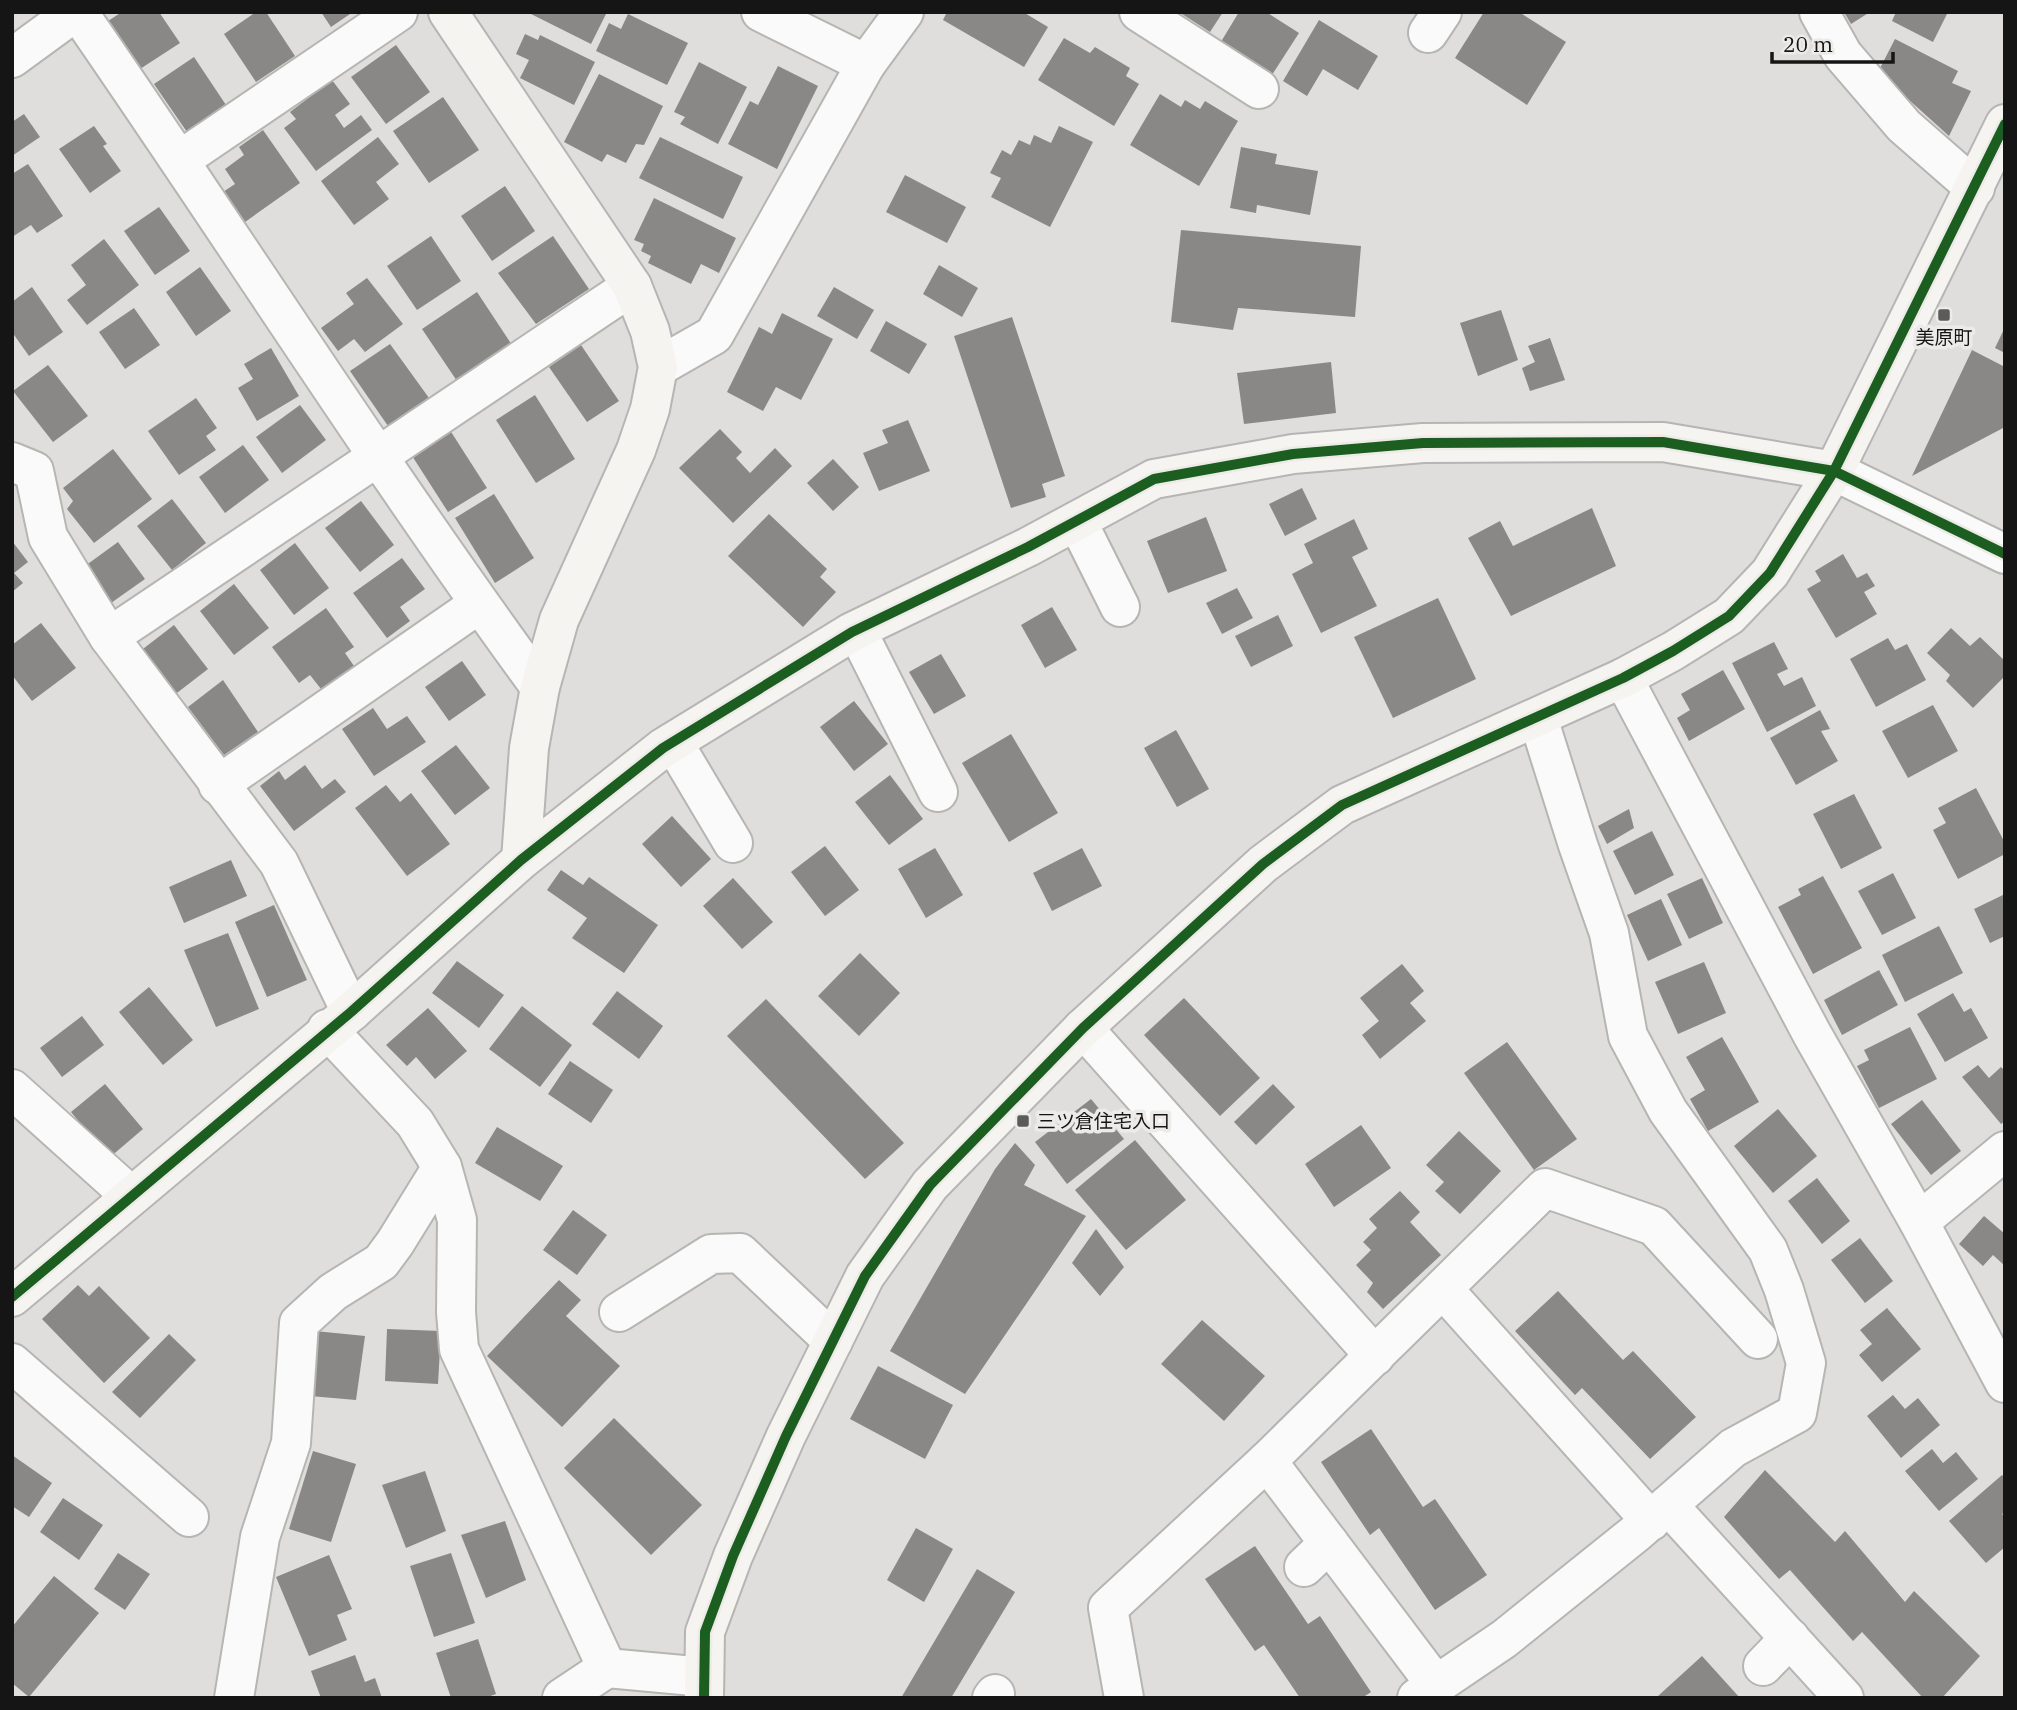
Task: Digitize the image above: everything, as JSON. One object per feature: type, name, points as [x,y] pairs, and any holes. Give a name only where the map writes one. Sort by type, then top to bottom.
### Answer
[{"type":"street","points":[[12,58],[76,12],[180,160],[277,309],[378,456],[540,687]]},
{"type":"street","points":[[180,160],[398,12]]},
{"type":"street","points":[[761,12],[866,64]]},
{"type":"street","points":[[658,367],[714,335],[866,64],[904,12]]},
{"type":"street","points":[[1139,12],[1259,89]]},
{"type":"street","points":[[1819,12],[1843,55],[1895,116],[1975,188]]},
{"type":"street","points":[[463,21],[632,286],[650,331],[658,367],[650,409],[636,450],[559,620],[540,687],[529,748],[521,860]]},
{"type":"street","points":[[562,1698],[607,1668],[704,1687],[705,1632],[733,1556],[786,1436],[865,1276],[930,1185],[1083,1028],[1264,864],[1342,805],[1538,718],[1673,651],[1729,616],[1770,573],[1834,471],[2005,124]]},
{"type":"street","points":[[109,637],[632,286]]},
{"type":"street","points":[[12,1297],[339,1021],[521,860],[673,742],[857,631],[1077,521],[1154,479],[1293,454],[1423,443],[1663,442],[1834,471],[2005,554]]},
{"type":"street","points":[[12,463],[34,471],[48,537],[109,637],[279,863],[339,1021],[415,1123],[442,1167],[457,1220],[456,1312],[459,1349],[607,1668]]},
{"type":"street","points":[[1077,521],[1120,607]]},
{"type":"street","points":[[218,785],[480,604]]},
{"type":"street","points":[[857,631],[938,792]]},
{"type":"street","points":[[1623,678],[1812,1034],[1919,1222],[2005,1383]]},
{"type":"street","points":[[1267,1461],[1317,1555],[1377,1634],[1426,1691],[1504,1639],[1660,1513],[1733,1448],[1797,1413],[1806,1363],[1784,1290],[1768,1250],[1668,1111],[1628,1036],[1609,933],[1538,718]]},
{"type":"street","points":[[673,742],[733,843]]},
{"type":"street","points":[[1083,1028],[1375,1356]]},
{"type":"street","points":[[12,1090],[131,1196]]},
{"type":"street","points":[[1919,1222],[2005,1151]]},
{"type":"street","points":[[234,1698],[260,1537],[291,1443],[299,1323],[333,1292],[381,1262],[442,1167]]},
{"type":"street","points":[[1124,1698],[1108,1608],[1267,1461],[1545,1188],[1654,1226],[1758,1339]]},
{"type":"street","points":[[619,1312],[711,1254],[740,1254],[833,1341]]},
{"type":"street","points":[[1443,1289],[1660,1513],[1790,1638],[1844,1698]]},
{"type":"street","points":[[12,1363],[189,1517]]},
{"type":"street","points":[[1763,1666],[1790,1638]]},
{"type":"building","points":[[122,12],[159,12],[180,43],[140,69],[108,21]]},
{"type":"building","points":[[256,12],[266,12],[295,56],[256,82],[224,34]]},
{"type":"building","points":[[321,12],[353,12],[331,27]]},
{"type":"building","points":[[527,12],[607,12],[591,44]]},
{"type":"building","points":[[947,12],[1023,12],[1048,27],[1024,67],[943,20]]},
{"type":"building","points":[[1179,12],[1223,12],[1210,32]]},
{"type":"building","points":[[1239,12],[1266,12],[1299,33],[1270,78],[1219,45]]},
{"type":"building","points":[[1484,12],[1519,12],[1566,42],[1527,105],[1455,58]]},
{"type":"building","points":[[1844,12],[1870,12],[1851,24]]},
{"type":"building","points":[[1896,12],[1948,12],[1933,42],[1892,21]]},
{"type":"building","points":[[628,14],[688,43],[667,85],[596,51],[609,23],[621,29]]},
{"type":"building","points":[[1319,20],[1378,56],[1358,90],[1323,69],[1307,96],[1283,81]]},
{"type":"building","points":[[525,34],[538,40],[540,35],[595,62],[574,105],[520,78],[529,60],[516,54]]},
{"type":"building","points":[[1064,38],[1090,53],[1095,47],[1130,68],[1126,76],[1139,84],[1114,126],[1038,80]]},
{"type":"building","points":[[1895,39],[1958,71],[1952,83],[1971,91],[1949,136],[1878,72]]},
{"type":"building","points":[[396,45],[430,92],[386,124],[351,77]]},
{"type":"building","points":[[194,57],[226,105],[187,132],[154,84]]},
{"type":"building","points":[[699,62],[747,87],[718,144],[680,124],[685,117],[674,112]]},
{"type":"building","points":[[778,66],[818,86],[777,169],[728,144],[750,101],[758,105]]},
{"type":"building","points":[[599,74],[663,106],[644,145],[636,144],[626,163],[607,154],[602,162],[564,142]]},
{"type":"building","points":[[332,80],[350,104],[335,115],[344,128],[361,115],[372,130],[316,171],[284,128],[296,119],[290,112]]},
{"type":"building","points":[[1160,94],[1181,107],[1185,100],[1200,109],[1205,101],[1238,121],[1199,186],[1130,145]]},
{"type":"building","points":[[443,97],[479,150],[429,183],[393,131]]},
{"type":"building","points":[[24,114],[40,137],[12,156],[12,122]]},
{"type":"building","points":[[94,126],[107,144],[103,146],[121,171],[90,193],[59,149]]},
{"type":"building","points":[[1059,126],[1093,142],[1050,227],[991,197],[1001,178],[990,173],[1002,150],[1011,155],[1019,140],[1030,145],[1034,135],[1051,143]]},
{"type":"building","points":[[263,130],[300,183],[245,222],[223,192],[235,184],[225,169],[244,155],[239,147]]},
{"type":"building","points":[[378,137],[399,164],[376,182],[389,199],[354,225],[321,181]]},
{"type":"building","points":[[660,137],[743,177],[723,219],[639,178]]},
{"type":"building","points":[[1241,147],[1277,154],[1275,164],[1318,171],[1310,215],[1257,205],[1256,213],[1230,208]]},
{"type":"building","points":[[28,164],[63,216],[37,233],[31,225],[12,237],[12,174]]},
{"type":"building","points":[[905,175],[966,207],[947,243],[886,212]]},
{"type":"building","points":[[505,186],[535,231],[492,261],[461,216]]},
{"type":"building","points":[[654,198],[736,238],[719,273],[701,264],[691,284],[648,263],[651,256],[641,251],[644,244],[634,240]]},
{"type":"building","points":[[159,207],[190,251],[155,275],[124,231]]},
{"type":"building","points":[[1181,230],[1361,246],[1355,317],[1238,308],[1233,330],[1171,322]]},
{"type":"building","points":[[431,236],[461,281],[417,310],[387,266]]},
{"type":"building","points":[[553,236],[589,289],[536,324],[498,273]]},
{"type":"building","points":[[104,239],[139,285],[87,325],[67,300],[86,285],[71,265]]},
{"type":"building","points":[[939,265],[978,288],[962,317],[923,294]]},
{"type":"building","points":[[200,267],[231,311],[196,336],[166,292]]},
{"type":"building","points":[[367,278],[403,324],[365,352],[354,339],[338,351],[321,328],[354,304],[346,293]]},
{"type":"building","points":[[32,287],[63,332],[29,356],[12,332],[12,302]]},
{"type":"building","points":[[834,287],[874,310],[857,339],[817,316]]},
{"type":"building","points":[[477,292],[512,345],[457,381],[422,329]]},
{"type":"building","points":[[134,308],[160,345],[125,369],[99,332]]},
{"type":"building","points":[[1501,310],[1518,360],[1478,376],[1460,323]]},
{"type":"building","points":[[782,313],[833,339],[801,400],[776,387],[763,411],[727,392],[759,327],[772,334]]},
{"type":"building","points":[[1012,317],[1065,476],[1042,484],[1046,497],[1011,508],[954,336]]},
{"type":"building","points":[[886,321],[927,344],[909,374],[870,351]]},
{"type":"building","points":[[2005,327],[2005,353],[1995,348]]},
{"type":"building","points":[[1550,338],[1565,380],[1530,391],[1522,368],[1535,362],[1528,346]]},
{"type":"building","points":[[390,344],[429,398],[388,426],[350,371]]},
{"type":"building","points":[[581,345],[619,401],[587,422],[549,367]]},
{"type":"building","points":[[271,348],[299,396],[257,421],[238,388],[253,379],[244,364]]},
{"type":"building","points":[[1972,350],[2005,367],[2005,427],[1912,476]]},
{"type":"building","points":[[1331,362],[1336,413],[1244,424],[1237,373]]},
{"type":"building","points":[[48,365],[88,416],[53,442],[13,391]]},
{"type":"building","points":[[535,395],[575,459],[536,483],[496,420]]},
{"type":"building","points":[[196,398],[217,428],[206,436],[216,450],[179,475],[148,431]]},
{"type":"building","points":[[300,405],[326,440],[282,473],[256,437]]},
{"type":"building","points":[[908,420],[930,471],[879,491],[863,453],[888,443],[882,430]]},
{"type":"building","points":[[446,424],[487,488],[448,512],[407,448]]},
{"type":"building","points":[[720,429],[742,452],[736,458],[750,473],[775,448],[792,466],[733,523],[679,468]]},
{"type":"building","points":[[243,445],[269,480],[225,513],[199,477]]},
{"type":"building","points":[[113,449],[152,499],[94,543],[67,509],[73,501],[63,488]]},
{"type":"building","points":[[833,459],[859,487],[833,511],[807,483]]},
{"type":"building","points":[[1302,488],[1317,519],[1285,536],[1269,504]]},
{"type":"building","points":[[494,494],[534,558],[495,583],[455,518]]},
{"type":"building","points":[[172,499],[206,543],[172,570],[137,526]]},
{"type":"building","points":[[361,501],[394,545],[360,572],[325,528]]},
{"type":"building","points":[[1592,508],[1616,566],[1511,616],[1468,538],[1500,521],[1513,546]]},
{"type":"building","points":[[769,514],[827,569],[820,577],[836,592],[803,627],[728,556]]},
{"type":"building","points":[[1206,517],[1227,571],[1168,593],[1147,541]]},
{"type":"building","points":[[1354,519],[1368,549],[1352,557],[1377,606],[1321,633],[1292,574],[1313,563],[1304,544]]},
{"type":"building","points":[[12,541],[28,562],[14,573],[23,583],[12,592]]},
{"type":"building","points":[[118,542],[145,579],[111,603],[85,566]]},
{"type":"building","points":[[295,543],[329,588],[294,615],[260,570]]},
{"type":"building","points":[[1843,554],[1857,578],[1867,573],[1875,586],[1864,592],[1877,614],[1836,638],[1807,589],[1821,581],[1815,571]]},
{"type":"building","points":[[402,558],[425,589],[400,607],[410,621],[387,638],[353,593]]},
{"type":"building","points":[[234,584],[269,628],[234,655],[200,611]]},
{"type":"building","points":[[1237,588],[1253,618],[1222,634],[1206,603]]},
{"type":"building","points":[[1438,598],[1476,679],[1393,718],[1354,637]]},
{"type":"building","points":[[1052,607],[1077,650],[1045,668],[1021,625]]},
{"type":"building","points":[[326,608],[354,647],[345,653],[354,666],[321,689],[310,675],[299,683],[272,647]]},
{"type":"building","points":[[1278,615],[1293,646],[1251,667],[1235,636]]},
{"type":"building","points":[[41,623],[76,668],[32,701],[12,675],[12,645]]},
{"type":"building","points":[[174,625],[208,669],[173,696],[139,652]]},
{"type":"building","points":[[1951,628],[1970,646],[1980,637],[2005,661],[2005,676],[1973,708],[1946,681],[1950,675],[1927,653]]},
{"type":"building","points":[[1888,638],[1895,650],[1907,644],[1926,680],[1876,707],[1850,659]]},
{"type":"building","points":[[1774,642],[1788,669],[1777,674],[1784,686],[1802,677],[1816,706],[1767,732],[1732,663]]},
{"type":"building","points":[[941,654],[966,696],[934,714],[909,672]]},
{"type":"building","points":[[462,661],[486,695],[449,721],[425,687]]},
{"type":"building","points":[[1723,670],[1745,709],[1689,741],[1677,718],[1690,710],[1681,694]]},
{"type":"building","points":[[223,680],[258,732],[224,755],[188,707]]},
{"type":"building","points":[[854,701],[888,744],[854,771],[820,727]]},
{"type":"building","points":[[1933,705],[1958,751],[1908,778],[1882,731]]},
{"type":"building","points":[[373,708],[387,729],[407,716],[426,742],[374,776],[342,729]]},
{"type":"building","points":[[1820,710],[1830,729],[1821,731],[1838,761],[1796,785],[1770,738]]},
{"type":"building","points":[[1176,730],[1209,789],[1177,807],[1144,748]]},
{"type":"building","points":[[1011,734],[1058,813],[1009,842],[962,763]]},
{"type":"building","points":[[456,745],[490,788],[455,815],[421,771]]},
{"type":"building","points":[[305,765],[322,789],[335,779],[346,792],[294,831],[260,786],[279,771],[285,780]]},
{"type":"building","points":[[890,775],[923,819],[889,845],[855,802]]},
{"type":"building","points":[[386,785],[400,802],[411,793],[450,844],[407,876],[355,808]]},
{"type":"building","points":[[1976,788],[2005,843],[2005,854],[1958,879],[1933,830],[1946,823],[1938,808]]},
{"type":"building","points":[[1854,794],[1882,848],[1841,869],[1813,814]]},
{"type":"building","points":[[1629,809],[1634,828],[1607,844],[1598,826]]},
{"type":"building","points":[[672,816],[711,859],[681,887],[642,844]]},
{"type":"building","points":[[1652,831],[1674,875],[1635,895],[1613,851]]},
{"type":"building","points":[[825,846],[859,890],[825,916],[791,872]]},
{"type":"building","points":[[935,848],[963,895],[926,918],[898,869]]},
{"type":"building","points":[[1082,848],[1102,886],[1052,911],[1033,873]]},
{"type":"building","points":[[231,860],[247,896],[184,923],[169,887]]},
{"type":"building","points":[[561,870],[583,885],[589,877],[658,925],[624,973],[572,938],[587,918],[547,890]]},
{"type":"building","points":[[1893,873],[1916,918],[1882,935],[1858,891]]},
{"type":"building","points":[[1823,876],[1862,948],[1813,974],[1778,907],[1801,895],[1798,889]]},
{"type":"building","points":[[733,878],[773,922],[742,949],[703,906]]},
{"type":"building","points":[[1702,878],[1723,923],[1689,939],[1667,894]]},
{"type":"building","points":[[2005,894],[2005,936],[1990,943],[1974,909]]},
{"type":"building","points":[[1661,899],[1682,945],[1648,961],[1627,915]]},
{"type":"building","points":[[274,905],[307,980],[267,997],[235,922]]},
{"type":"building","points":[[1939,926],[1963,973],[1905,1002],[1882,955]]},
{"type":"building","points":[[228,933],[259,1009],[216,1027],[184,950]]},
{"type":"building","points":[[860,953],[900,993],[859,1036],[818,996]]},
{"type":"building","points":[[457,961],[504,995],[479,1028],[432,993]]},
{"type":"building","points":[[1704,962],[1726,1013],[1678,1034],[1655,982]]},
{"type":"building","points":[[1402,964],[1424,991],[1410,1003],[1426,1021],[1380,1059],[1362,1035],[1379,1021],[1360,998]]},
{"type":"building","points":[[1879,970],[1898,1005],[1842,1035],[1824,1000]]},
{"type":"building","points":[[149,987],[193,1040],[163,1065],[119,1012]]},
{"type":"building","points":[[617,991],[663,1026],[639,1059],[592,1024]]},
{"type":"building","points":[[1953,993],[1964,1012],[1971,1008],[1988,1038],[1945,1062],[1917,1014]]},
{"type":"building","points":[[1184,998],[1260,1078],[1220,1116],[1144,1035]]},
{"type":"building","points":[[766,999],[904,1143],[865,1179],[727,1036]]},
{"type":"building","points":[[522,1006],[572,1045],[540,1087],[489,1049]]},
{"type":"building","points":[[428,1008],[467,1051],[435,1079],[416,1057],[407,1066],[386,1045]]},
{"type":"building","points":[[82,1016],[104,1045],[62,1077],[40,1048]]},
{"type":"building","points":[[1910,1027],[1937,1079],[1879,1108],[1857,1066],[1869,1060],[1864,1050]]},
{"type":"building","points":[[1722,1037],[1759,1102],[1708,1131],[1690,1099],[1705,1090],[1686,1057]]},
{"type":"building","points":[[1507,1042],[1577,1139],[1534,1170],[1464,1073]]},
{"type":"building","points":[[570,1061],[613,1090],[591,1123],[548,1094]]},
{"type":"building","points":[[1978,1065],[1989,1078],[2001,1067],[2005,1071],[2005,1121],[2001,1124],[1962,1077]]},
{"type":"building","points":[[105,1084],[143,1129],[109,1158],[71,1112]]},
{"type":"building","points":[[1273,1084],[1295,1107],[1256,1145],[1234,1122]]},
{"type":"building","points":[[1091,1099],[1124,1139],[1067,1184],[1035,1142]]},
{"type":"building","points":[[1922,1100],[1961,1151],[1931,1175],[1891,1124]]},
{"type":"building","points":[[1778,1109],[1817,1156],[1773,1193],[1734,1146]]},
{"type":"building","points":[[1361,1125],[1391,1168],[1334,1207],[1305,1164]]},
{"type":"building","points":[[497,1127],[563,1166],[540,1201],[475,1163]]},
{"type":"building","points":[[1459,1131],[1501,1171],[1460,1214],[1435,1191],[1444,1182],[1426,1165]]},
{"type":"building","points":[[1135,1140],[1186,1200],[1126,1250],[1075,1190]]},
{"type":"building","points":[[1015,1143],[1035,1165],[1024,1185],[1086,1216],[965,1394],[890,1351],[995,1169]]},
{"type":"building","points":[[1817,1178],[1850,1221],[1822,1244],[1788,1201]]},
{"type":"building","points":[[1400,1191],[1420,1212],[1410,1222],[1441,1255],[1383,1309],[1367,1292],[1373,1283],[1356,1265],[1371,1250],[1363,1242],[1377,1228],[1369,1219]]},
{"type":"building","points":[[573,1210],[607,1235],[577,1275],[543,1250]]},
{"type":"building","points":[[1984,1216],[2005,1234],[2005,1266],[1993,1255],[1983,1266],[1959,1244]]},
{"type":"building","points":[[1096,1229],[1124,1267],[1100,1296],[1072,1263]]},
{"type":"building","points":[[1860,1238],[1893,1281],[1865,1303],[1831,1260]]},
{"type":"building","points":[[559,1280],[581,1300],[566,1316],[620,1366],[562,1427],[487,1356]]},
{"type":"building","points":[[78,1285],[89,1296],[99,1286],[150,1338],[104,1383],[42,1319]]},
{"type":"building","points":[[1558,1291],[1623,1360],[1633,1351],[1696,1417],[1650,1459],[1582,1388],[1575,1395],[1515,1331]]},
{"type":"building","points":[[1887,1308],[1921,1349],[1882,1382],[1859,1355],[1872,1344],[1860,1330]]},
{"type":"building","points":[[1202,1320],[1265,1376],[1224,1421],[1161,1364]]},
{"type":"building","points":[[387,1329],[441,1331],[438,1384],[385,1381]]},
{"type":"building","points":[[315,1331],[365,1336],[356,1400],[310,1396]]},
{"type":"building","points":[[169,1334],[196,1360],[140,1418],[112,1392]]},
{"type":"building","points":[[878,1366],[953,1405],[925,1459],[850,1419]]},
{"type":"building","points":[[1893,1395],[1905,1409],[1918,1398],[1940,1425],[1901,1458],[1867,1416]]},
{"type":"building","points":[[614,1418],[702,1505],[651,1555],[564,1468]]},
{"type":"building","points":[[1371,1429],[1423,1507],[1435,1499],[1487,1575],[1435,1610],[1379,1528],[1370,1535],[1321,1462]]},
{"type":"building","points":[[1932,1449],[1943,1463],[1956,1452],[1978,1479],[1939,1511],[1905,1471]]},
{"type":"building","points":[[313,1451],[356,1464],[331,1542],[289,1529]]},
{"type":"building","points":[[12,1455],[52,1483],[29,1517],[12,1506]]},
{"type":"building","points":[[1765,1470],[1835,1542],[1845,1531],[1905,1602],[1914,1591],[1980,1656],[1942,1698],[1923,1698],[1862,1632],[1853,1641],[1790,1570],[1779,1579],[1724,1517]]},
{"type":"building","points":[[425,1471],[446,1531],[406,1548],[382,1485]]},
{"type":"building","points":[[2002,1475],[2005,1478],[2005,1512],[2002,1514],[2005,1517],[2005,1547],[1986,1563],[1949,1521]]},
{"type":"building","points":[[63,1498],[103,1525],[79,1560],[40,1532]]},
{"type":"building","points":[[505,1521],[526,1580],[486,1598],[461,1535]]},
{"type":"building","points":[[916,1528],[953,1549],[924,1602],[887,1580]]},
{"type":"building","points":[[1255,1546],[1308,1624],[1320,1616],[1371,1692],[1362,1698],[1300,1698],[1264,1645],[1255,1651],[1205,1579]]},
{"type":"building","points":[[118,1553],[150,1574],[125,1610],[94,1589]]},
{"type":"building","points":[[451,1553],[475,1623],[434,1637],[410,1566]]},
{"type":"building","points":[[329,1555],[352,1609],[337,1615],[347,1640],[309,1656],[276,1577]]},
{"type":"building","points":[[977,1569],[1015,1592],[951,1698],[901,1698]]},
{"type":"building","points":[[54,1576],[99,1613],[29,1697],[12,1683],[12,1627]]},
{"type":"building","points":[[478,1639],[496,1694],[485,1698],[451,1698],[436,1653]]},
{"type":"building","points":[[355,1655],[365,1682],[375,1678],[382,1698],[321,1698],[311,1671]]},
{"type":"building","points":[[1702,1656],[1740,1698],[1659,1698],[1658,1696]]},
{"type":"cycle path","points":[[704,1698],[705,1632],[733,1556],[786,1436],[865,1276],[930,1185],[1083,1028],[1263,864],[1342,805],[1623,678],[1729,616],[1770,573],[1834,471],[2005,124]]},
{"type":"cycle path","points":[[12,1297],[351,1012],[521,860],[663,748],[852,632],[1028,547],[1154,479],[1293,454],[1423,443],[1663,442],[1834,471],[2005,554]]},
{"type":"place","name":"美原町","points":[[1944,315]]},
{"type":"place","name":"三ツ倉住宅入口","points":[[1023,1121]]}]
